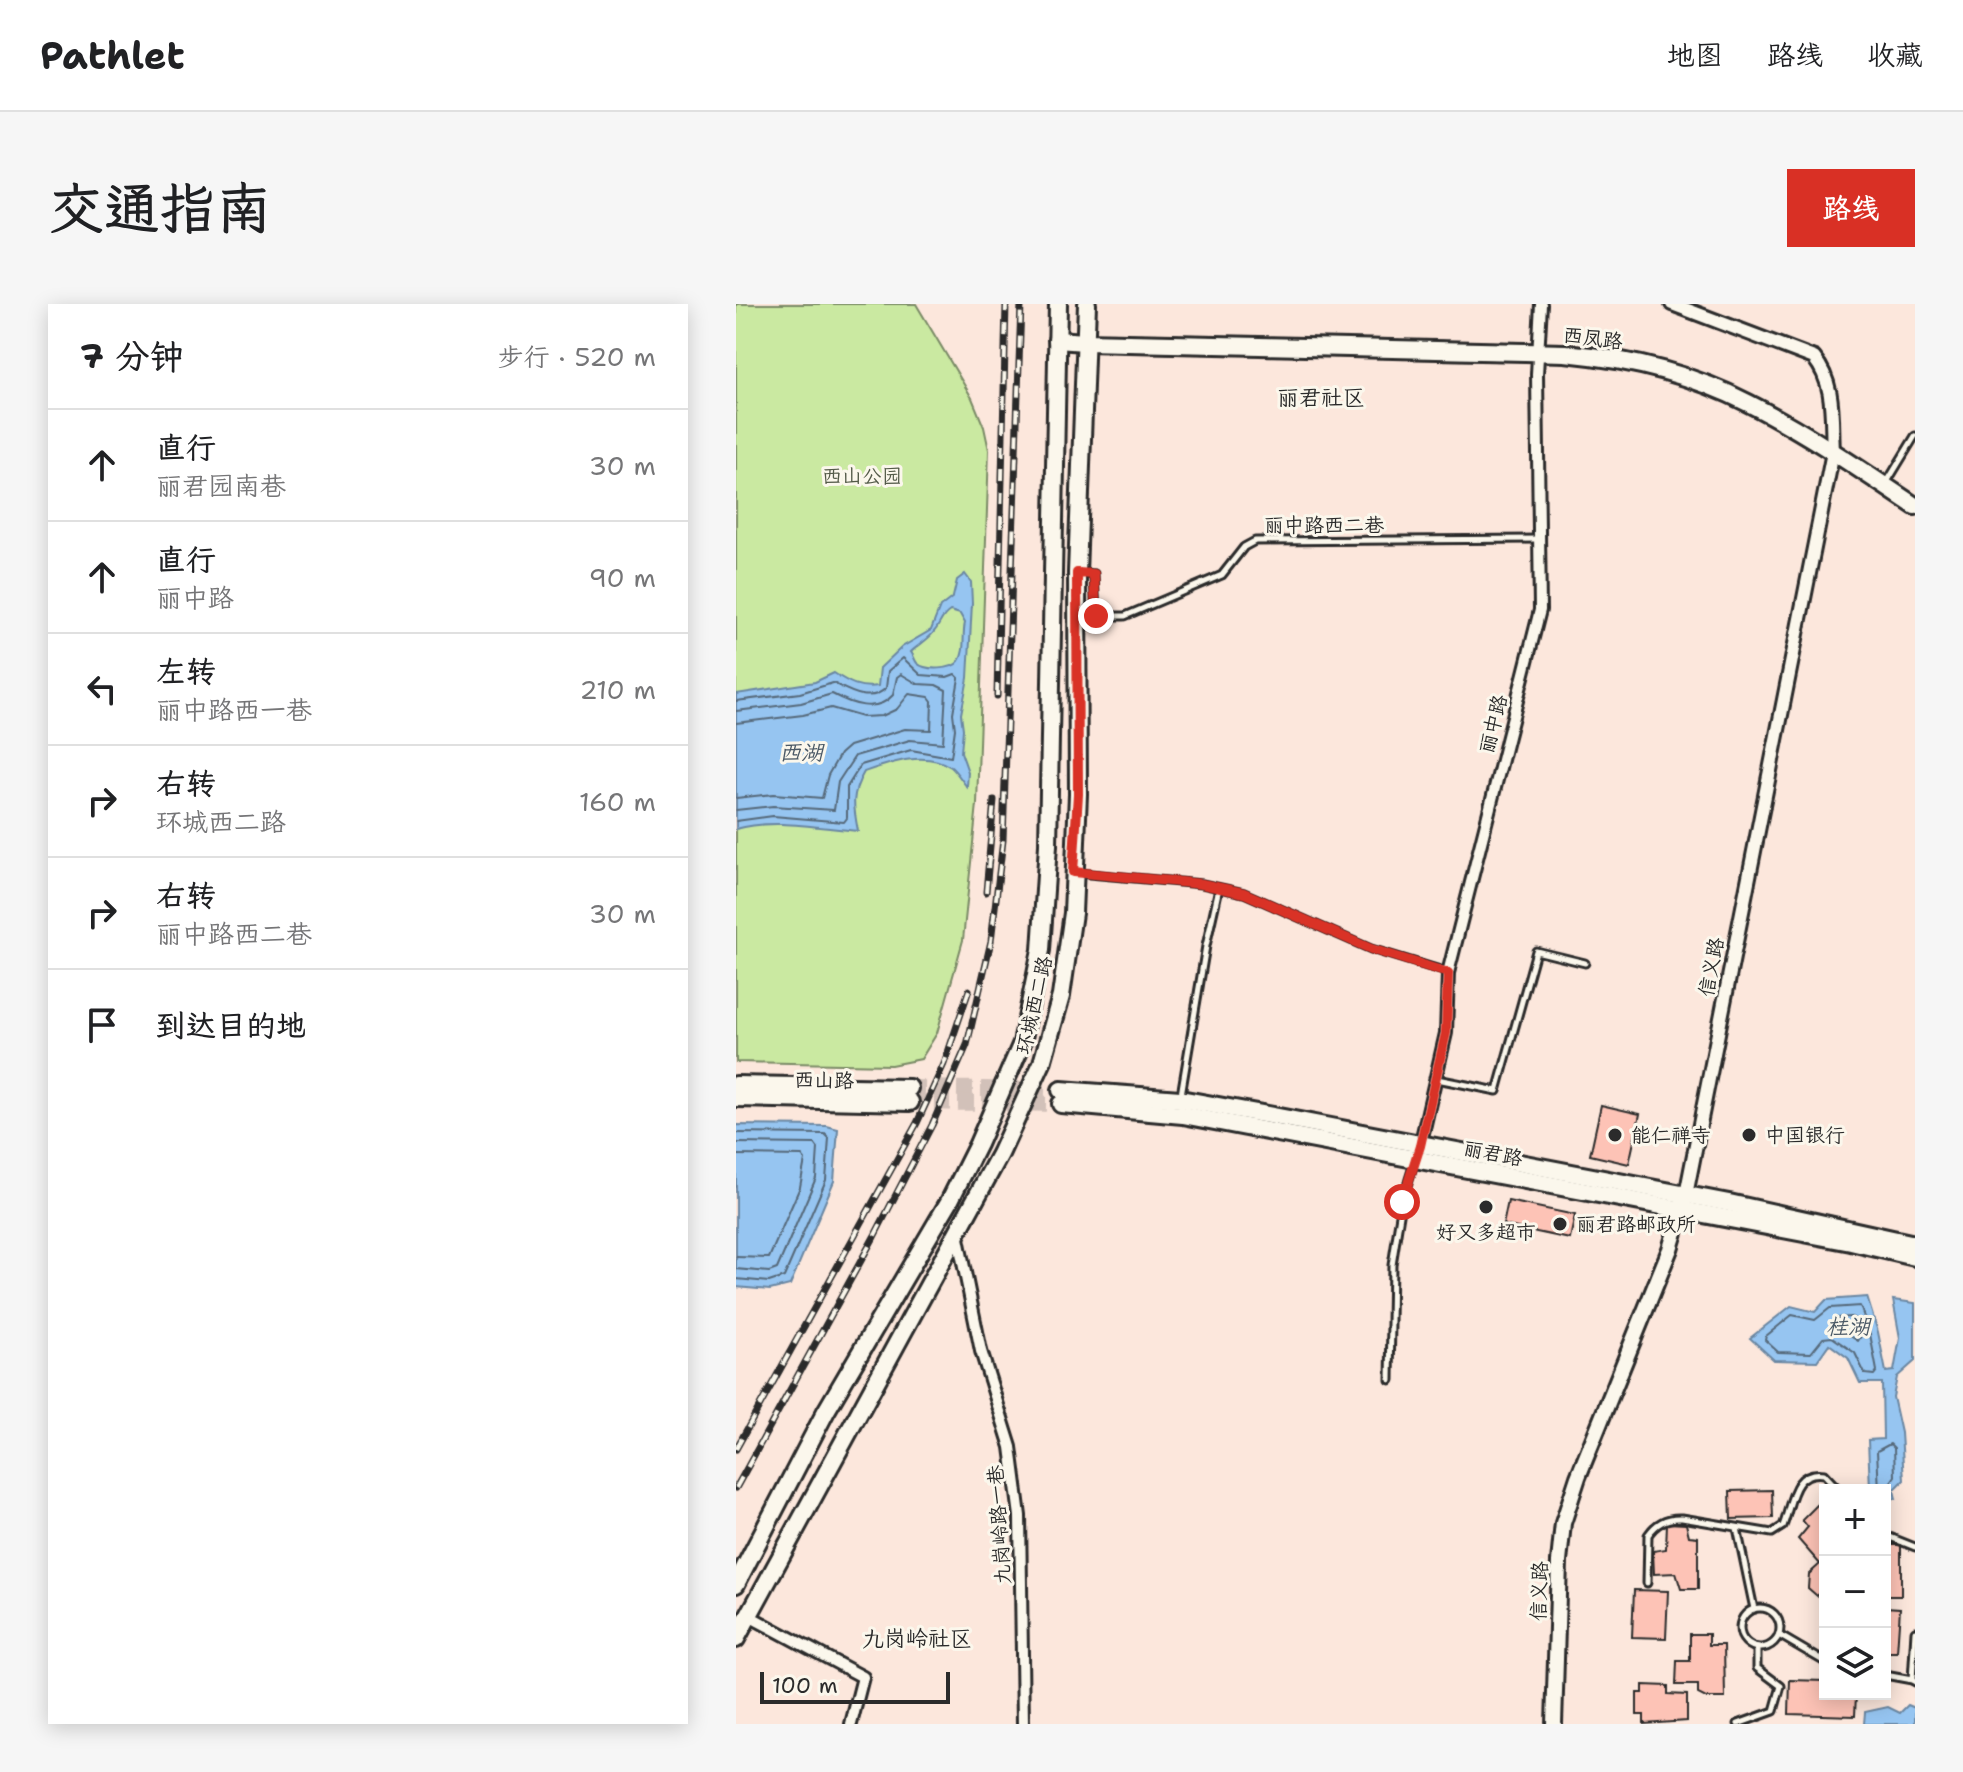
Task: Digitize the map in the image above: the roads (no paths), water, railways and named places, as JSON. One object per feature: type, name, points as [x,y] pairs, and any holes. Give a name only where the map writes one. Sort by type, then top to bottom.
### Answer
[{"type":"main road","name":"环城西二路","points":[[736,1584],[826,1411],[950,1200],[1022,1043],[1041,950],[1048,845],[1058,304]]},
{"type":"main road","name":"环城西二路","points":[[736,1639],[1000,1154],[1042,1063],[1061,996],[1073,913],[1078,794],[1077,573],[1087,304]]},
{"type":"main road","name":"西凤路","points":[[1057,340],[1538,352],[1603,357],[1674,375],[1747,402],[1833,452],[1915,506]]},
{"type":"main road","name":"西山路","points":[[736,1085],[910,1095],[736,1098]]},
{"type":"main road","name":"丽君路","points":[[1417,1153],[1180,1099],[1061,1097],[1417,1153],[1915,1244]]},
{"type":"main road","name":"丽君路","points":[[1684,1202],[1915,1257]]},
{"type":"main road","name":"信义路","points":[[1554,1724],[1563,1523],[1578,1477],[1670,1249],[1684,1202]]},
{"type":"street","name":"丽中路","points":[[1417,1153],[1446,1033],[1448,973],[1540,610],[1538,352],[1541,304]]},
{"type":"street","name":"信义路","points":[[1672,304],[1814,358],[1826,372],[1833,452],[1684,1202]]},
{"type":"street","name":"九岗岭路一巷","points":[[957,1233],[981,1351],[1011,1447],[1020,1516],[1023,1724]]},
{"type":"street","points":[[749,1616],[863,1677],[851,1724]]},
{"type":"lane","points":[[1884,486],[1915,436]]},
{"type":"lane","name":"丽中路西二巷","points":[[1077,573],[1094,574],[1096,616],[1125,616],[1222,575],[1244,547],[1255,541],[1540,539]]},
{"type":"lane","points":[[1073,872],[1244,893],[1371,949],[1448,973]]},
{"type":"lane","points":[[1180,1099],[1219,888]]},
{"type":"lane","points":[[1436,1079],[1497,1091],[1536,951],[1585,963]]},
{"type":"lane","points":[[1390,1380],[1392,1265],[1402,1202],[1417,1153]]},
{"type":"lane","points":[[1647,1583],[1648,1535],[1662,1521],[1672,1517],[1682,1518],[1768,1534],[1780,1530],[1785,1523],[1797,1485],[1808,1475],[1827,1475],[1834,1484]]},
{"type":"lane","points":[[1737,1528],[1754,1609]]},
{"type":"lane","points":[[1891,1537],[1915,1547]]},
{"type":"lane","points":[[1754,1609],[1767,1609],[1777,1616],[1781,1629],[1779,1635],[1770,1646],[1757,1648],[1745,1641],[1740,1629],[1744,1616],[1754,1609]]},
{"type":"lane","points":[[1891,1676],[1913,1681],[1915,1631]]},
{"type":"lane","points":[[1779,1635],[1819,1658]]},
{"type":"lane","points":[[1738,1724],[1774,1711],[1781,1686],[1757,1668],[1757,1648]]},
{"type":"water","name":"西湖","points":[[965,574],[971,582],[968,678],[961,714],[961,752],[968,772],[967,787],[951,767],[941,762],[908,760],[864,772],[854,800],[858,831],[781,824],[736,829],[736,694],[815,682],[834,673],[855,684],[878,686],[880,668],[902,647],[931,630],[940,607],[953,597],[957,580]],"holes":[[[947,613],[960,614],[965,623],[959,661],[939,668],[917,663],[911,652],[931,636]]]},
{"type":"water","points":[[736,1125],[827,1126],[838,1129],[834,1181],[790,1285],[770,1290],[736,1287]]},
{"type":"water","name":"桂湖","points":[[1867,1297],[1886,1372],[1894,1371],[1900,1338],[1893,1300],[1915,1303],[1915,1361],[1897,1377],[1893,1397],[1901,1433],[1904,1480],[1894,1490],[1896,1499],[1891,1499],[1891,1484],[1870,1484],[1868,1440],[1883,1439],[1882,1383],[1860,1383],[1848,1358],[1829,1344],[1817,1361],[1774,1360],[1750,1338],[1791,1306],[1815,1312],[1826,1300]]},
{"type":"water","points":[[1908,1705],[1915,1708],[1915,1724],[1864,1724],[1865,1712],[1888,1707],[1900,1713]]},
{"type":"tunnel","points":[[909,1088],[1061,1090]]},
{"type":"tunnel","points":[[910,1102],[1061,1104]]},
{"type":"railway","points":[[997,696],[1006,304]]},
{"type":"railway","points":[[736,1488],[874,1237],[932,1125],[967,1045],[991,941],[1003,840],[1021,304]]},
{"type":"railway","points":[[986,892],[994,800]]},
{"type":"railway","points":[[736,1449],[917,1123],[944,1064],[969,990]]},
{"type":"place","name":"能仁禅寺","points":[[1615,1135]]},
{"type":"place","name":"中国银行","points":[[1749,1135]]},
{"type":"place","name":"好又多超市","points":[[1486,1207]]},
{"type":"place","name":"丽君路邮政所","points":[[1560,1224]]},
{"type":"district","name":"丽君社区","points":[[1321,397]]},
{"type":"district","name":"九岗岭社区","points":[[917,1638]]},
{"type":"park label","name":"西山公园","points":[[862,476]]}]
